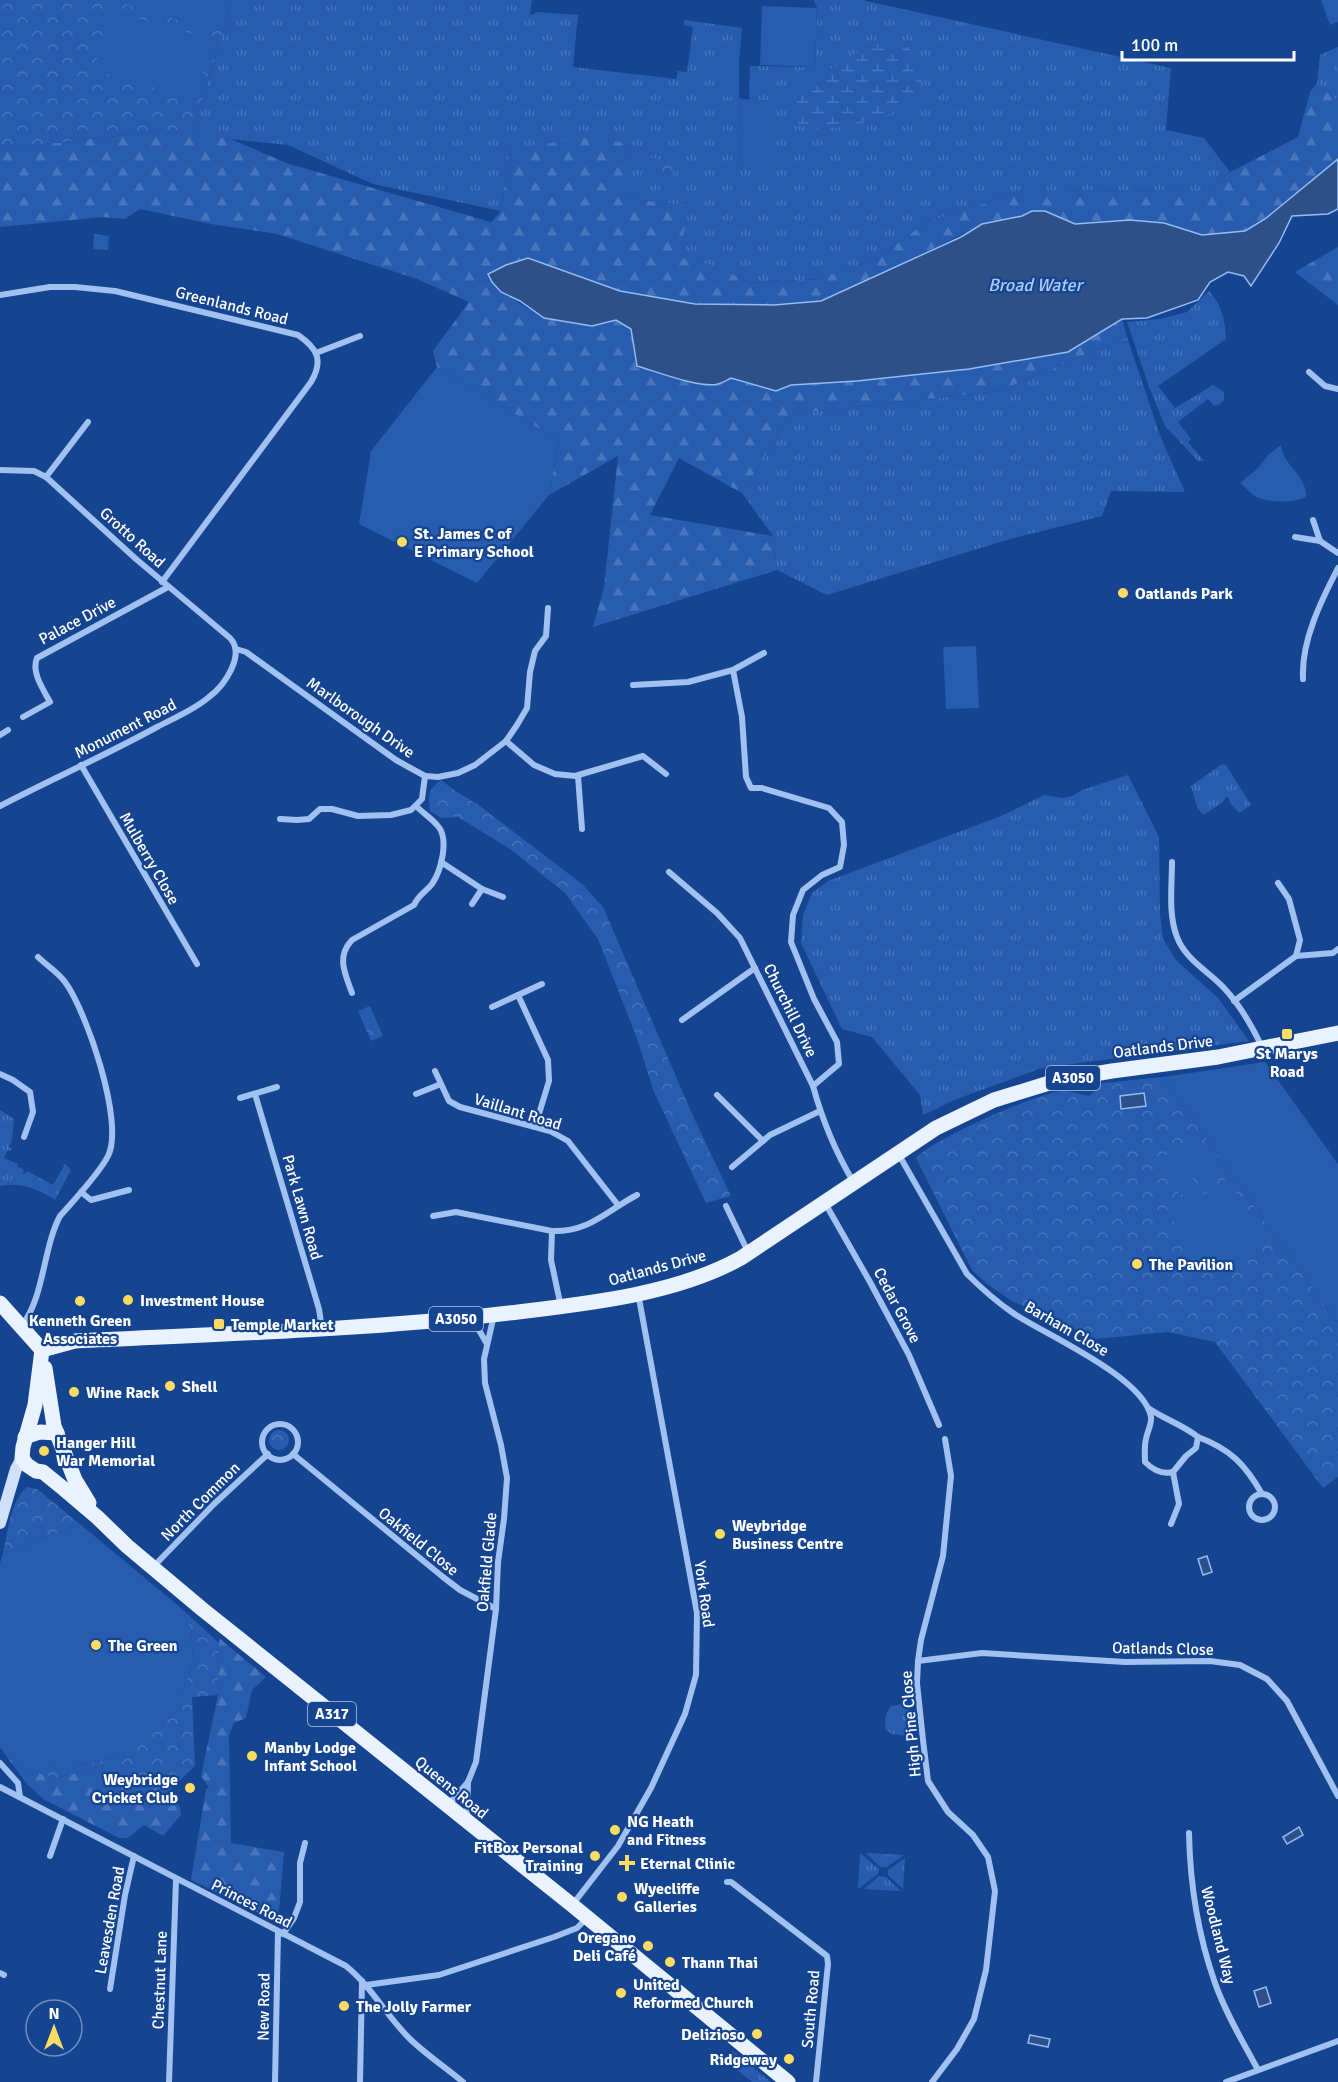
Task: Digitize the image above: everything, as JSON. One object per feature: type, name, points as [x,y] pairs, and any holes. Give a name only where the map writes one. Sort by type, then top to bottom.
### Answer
[{"type":"main road","name":"Oatlands Drive","points":[[42,1350],[75,1341],[393,1325],[561,1307],[638,1293],[691,1280],[730,1264],[898,1153],[956,1117],[994,1100],[1035,1087],[1112,1071],[1263,1050],[1338,1033]]},
{"type":"main road","points":[[0,1304],[42,1350],[35,1405],[25,1437],[32,1466]]},
{"type":"main road","name":"Queens Road","points":[[42,1350],[50,1410],[57,1433],[79,1489],[97,1517]]},
{"type":"main road","points":[[25,1437],[40,1432],[57,1433]]},
{"type":"main road","points":[[0,1523],[14,1478],[32,1466],[54,1468],[65,1455]]},
{"type":"main road","name":"Queens Road","points":[[32,1466],[97,1517],[153,1567],[788,2082]]},
{"type":"street","name":"Greenlands Road","points":[[0,295],[50,287],[115,291],[298,335],[316,353]]},
{"type":"street","points":[[162,582],[311,381],[318,365],[316,353],[360,336]]},
{"type":"street","points":[[1309,372],[1325,386],[1338,389]]},
{"type":"street","points":[[46,477],[88,422]]},
{"type":"street","name":"Grotto Road","points":[[0,470],[34,471],[46,477],[162,582],[230,638],[236,649]]},
{"type":"street","points":[[1313,520],[1320,542]]},
{"type":"street","points":[[1295,537],[1320,542],[1338,553]]},
{"type":"street","points":[[1303,679],[1303,661],[1318,607],[1338,568]]},
{"type":"street","name":"Palace Drive","points":[[23,717],[50,702],[35,671],[34,664],[37,658],[168,587]]},
{"type":"street","name":"Marlborough Drive","points":[[236,649],[246,652],[396,760],[425,776],[438,777],[458,773],[475,765],[506,741],[527,708],[530,672],[535,651],[546,636],[548,608]]},
{"type":"street","name":"Monument Road","points":[[0,806],[208,699],[219,689],[228,674],[236,649]]},
{"type":"street","points":[[633,685],[688,682],[733,670],[764,653]]},
{"type":"street","points":[[733,670],[742,717],[746,777],[751,788],[762,788],[830,808],[842,822],[844,845],[840,867],[822,875],[803,890],[793,915],[791,942],[814,999],[837,1042],[839,1064],[813,1086]]},
{"type":"street","points":[[0,735],[8,730]]},
{"type":"street","points":[[506,741],[534,765],[555,774],[578,776],[643,756],[666,774]]},
{"type":"street","name":"Mulberry Close","points":[[81,765],[196,964]]},
{"type":"street","points":[[280,819],[309,819],[320,809],[332,809],[358,816],[391,815],[411,810],[422,799],[425,776]]},
{"type":"street","points":[[578,776],[582,829]]},
{"type":"street","points":[[352,993],[342,965],[347,945],[351,940],[414,905],[418,896],[432,884],[441,862],[444,847],[440,829],[416,806]]},
{"type":"street","points":[[441,862],[482,889],[503,897]]},
{"type":"street","points":[[1172,862],[1172,914],[1177,937],[1187,955],[1225,989],[1251,1024],[1263,1050]]},
{"type":"street","name":"Churchill Drive","points":[[669,872],[717,913],[740,938],[813,1086],[820,1112],[841,1162],[854,1183]]},
{"type":"street","points":[[1278,883],[1289,899],[1300,940],[1296,956]]},
{"type":"street","points":[[472,904],[482,889]]},
{"type":"street","points":[[1234,1001],[1296,956],[1333,953],[1338,950]]},
{"type":"street","points":[[21,1326],[28,1318],[31,1309],[54,1227],[60,1216],[108,1156],[113,1141],[112,1119],[104,1078],[88,1031],[64,981],[38,957]]},
{"type":"street","points":[[682,1020],[755,968]]},
{"type":"street","points":[[492,1007],[542,984]]},
{"type":"street","points":[[518,995],[548,1060],[549,1081],[535,1127]]},
{"type":"street","name":"Vaillant Road","points":[[435,1071],[449,1101],[460,1107],[550,1131],[568,1141],[618,1204]]},
{"type":"street","points":[[0,1074],[30,1092],[33,1112],[24,1137]]},
{"type":"street","points":[[416,1094],[441,1084]]},
{"type":"street","points":[[240,1098],[277,1087]]},
{"type":"street","name":"Park Lawn Road","points":[[255,1094],[319,1309],[322,1329]]},
{"type":"street","points":[[717,1095],[763,1141]]},
{"type":"street","points":[[732,1167],[763,1141],[788,1125],[820,1112]]},
{"type":"street","name":"Barham Close","points":[[898,1153],[967,1274],[977,1284],[1011,1311],[1111,1370],[1136,1392],[1147,1407],[1163,1418],[1190,1430],[1198,1437],[1219,1444],[1250,1473],[1262,1494]]},
{"type":"street","points":[[81,1192],[91,1200],[129,1190]]},
{"type":"street","points":[[433,1216],[456,1212],[552,1231],[568,1231],[592,1224],[618,1204],[636,1195]]},
{"type":"street","name":"Cedar Grove","points":[[824,1202],[909,1355],[939,1425]]},
{"type":"street","points":[[726,1206],[749,1253]]},
{"type":"street","points":[[552,1231],[551,1260],[561,1307]]},
{"type":"street","name":"York Road","points":[[572,1905],[618,1846],[651,1788],[686,1714],[696,1675],[697,1613],[638,1293]]},
{"type":"street","name":"Oakfield Glade","points":[[447,1806],[468,1782],[476,1762],[496,1609],[498,1562],[507,1478],[485,1383],[484,1359],[494,1315]]},
{"type":"street","points":[[472,1317],[487,1344]]},
{"type":"street","points":[[1147,1407],[1151,1420],[1145,1441],[1145,1462],[1153,1470],[1173,1472],[1196,1448],[1198,1437]]},
{"type":"street","points":[[279,1424],[290,1428],[297,1437],[298,1443],[293,1454],[283,1459],[268,1454],[262,1444],[265,1433],[273,1425],[279,1424]]},
{"type":"street","name":"High Pine Close","points":[[932,2082],[957,2049],[974,2019],[986,1970],[995,1891],[988,1857],[973,1835],[948,1812],[928,1781],[917,1683],[921,1640],[944,1546],[951,1476],[945,1439]]},
{"type":"street","name":"North Common","points":[[153,1567],[214,1504],[268,1454]]},
{"type":"street","name":"Oakfield Close","points":[[293,1454],[460,1590],[496,1609]]},
{"type":"street","points":[[1171,1524],[1179,1504],[1173,1472]]},
{"type":"street","points":[[1262,1494],[1273,1499],[1276,1508],[1273,1516],[1261,1520],[1253,1516],[1249,1509],[1251,1500],[1262,1494]]},
{"type":"street","name":"Oatlands Close","points":[[918,1661],[982,1653],[1125,1662],[1210,1661],[1240,1665],[1267,1679],[1287,1701],[1338,1796]]},
{"type":"street","points":[[0,1763],[18,1783],[20,1797]]},
{"type":"street","name":"Oakfield Glade","points":[[467,1822],[468,1782]]},
{"type":"street","name":"Princes Road","points":[[0,1787],[346,1966],[364,1983],[411,2040],[463,2082]]},
{"type":"street","points":[[50,1856],[63,1819]]},
{"type":"street","name":"Woodland Way","points":[[1189,1833],[1190,1876],[1201,1933],[1215,1982],[1232,2023],[1258,2070]]},
{"type":"street","points":[[280,1933],[294,1918],[300,1902],[300,1863],[305,1843]]},
{"type":"street","name":"Leavesden Road","points":[[110,1989],[125,1895],[134,1856]]},
{"type":"street","name":"Chestnut Lane","points":[[169,2082],[176,1880]]},
{"type":"street","name":"South Road","points":[[727,1882],[731,1882],[755,1899],[827,1956],[816,2082]]},
{"type":"street","points":[[360,2082],[364,1983],[447,1973],[554,1937],[577,1928],[587,1919]]},
{"type":"street","name":"New Road","points":[[275,2082],[280,1933]]},
{"type":"street","points":[[1226,2082],[1338,2041]]},
{"type":"green space","points":[[0,0],[232,0],[192,135],[163,131],[0,149]]},
{"type":"green space","points":[[113,0],[225,0],[216,32]]},
{"type":"green space","points":[[232,0],[532,0],[530,15],[538,12],[578,15],[573,67],[676,79],[678,71],[687,72],[693,27],[684,25],[684,20],[742,28],[739,62],[721,62],[720,97],[739,97],[741,99],[739,168],[775,101],[749,100],[750,66],[815,67],[817,8],[814,0],[862,0],[1171,68],[1166,130],[1204,138],[1230,172],[1209,190],[1022,191],[925,223],[878,258],[819,279],[750,283],[715,266],[677,257],[690,206],[623,198],[630,145],[510,149],[501,211],[373,184],[288,145],[192,135]]},
{"type":"green space","points":[[1321,0],[1338,0],[1338,22],[1330,25]]},
{"type":"green space","points":[[762,6],[817,8],[815,67],[760,65]]},
{"type":"green space","points":[[110,11],[212,39],[195,99],[94,70]]},
{"type":"green space","points":[[879,39],[904,43],[917,59],[920,65],[921,81],[916,95],[904,106],[871,121],[822,129],[799,126],[792,103],[800,88]]},
{"type":"green space","points":[[1338,47],[1338,98],[1336,100],[1317,83],[1320,55]]},
{"type":"green space","points":[[720,62],[739,62],[739,97],[720,97]]},
{"type":"green space","points":[[1317,83],[1336,100],[1338,99],[1338,159],[1265,219],[1245,231],[1202,235],[1164,223],[1130,220],[1075,224],[1045,211],[982,224],[870,280],[821,301],[774,305],[695,304],[620,291],[528,258],[501,292],[544,318],[592,326],[616,320],[631,329],[637,367],[701,384],[718,384],[731,378],[776,391],[791,385],[857,381],[969,369],[1068,352],[1122,319],[1127,337],[999,391],[791,414],[742,493],[679,458],[650,515],[773,536],[777,570],[593,627],[604,587],[618,456],[549,495],[559,441],[437,367],[433,351],[469,302],[417,279],[277,234],[211,224],[140,209],[125,219],[103,217],[0,227],[0,149],[163,131],[231,139],[286,163],[491,222],[501,211],[510,149],[591,137],[630,144],[624,198],[690,206],[678,257],[716,266],[750,283],[819,279],[878,258],[925,223],[1022,191],[1209,190],[1230,172],[1298,137],[1310,92]]},
{"type":"green space","points":[[741,99],[775,101],[774,168],[739,168]]},
{"type":"green space","points":[[645,157],[675,162],[672,182],[641,177]]},
{"type":"green space","points":[[94,234],[109,236],[108,250],[93,249]]},
{"type":"green space","points":[[1338,247],[1338,305],[1295,272]]},
{"type":"green space","points":[[1209,291],[1222,313],[1226,339],[1158,386],[1175,408],[1213,385],[1224,392],[1224,400],[1220,404],[1214,406],[1208,399],[1178,422],[1191,439],[1188,442],[1204,461],[1198,461],[1165,426],[1127,322],[1160,319],[1187,312]]},
{"type":"green space","points":[[1127,337],[1161,438],[1185,492],[1111,491],[1102,516],[1010,539],[827,595],[777,570],[773,536],[742,493],[791,414],[999,391]]},
{"type":"green space","points":[[437,367],[559,441],[549,495],[477,583],[359,524],[371,451]]},
{"type":"green space","points":[[1281,445],[1286,460],[1303,482],[1306,497],[1276,501],[1256,497],[1240,483]]},
{"type":"green space","points":[[976,646],[979,708],[946,709],[943,647]]},
{"type":"green space","points":[[1222,764],[1226,765],[1251,805],[1239,813],[1226,797],[1223,802],[1202,814],[1197,807],[1191,786]]},
{"type":"green space","points":[[1128,775],[1159,837],[1160,914],[1163,939],[1176,960],[1219,999],[1249,1041],[1042,1068],[957,1099],[923,1115],[920,1095],[872,1037],[842,1029],[801,943],[803,915],[812,893],[828,881],[1001,816],[1044,795],[1062,798],[1072,796],[1082,790]]},
{"type":"green space","points":[[441,780],[480,806],[582,884],[603,907],[693,1116],[731,1196],[706,1203],[654,1092],[636,1036],[598,939],[565,893],[510,849],[458,817],[441,818],[430,811],[430,793]]},
{"type":"green space","points":[[370,1006],[383,1036],[371,1041],[358,1011]]},
{"type":"green space","points":[[1265,1062],[1338,1164],[1338,1320],[1336,1321],[1163,1077]]},
{"type":"green space","points":[[1163,1077],[1336,1321],[1338,1320],[1338,1477],[1323,1488],[1215,1342],[1168,1332],[1096,1339],[1012,1301],[987,1284],[972,1270],[916,1158],[962,1129],[1048,1094],[1064,1091],[1089,1096],[1103,1083]]},
{"type":"green space","points":[[0,1110],[14,1119],[9,1147],[12,1149],[8,1150],[4,1158],[18,1164],[17,1166],[24,1170],[23,1173],[27,1171],[53,1185],[65,1164],[71,1170],[55,1200],[29,1187],[0,1186]]},
{"type":"green space","points":[[1192,1137],[1216,1171],[1200,1181],[1177,1147]]},
{"type":"green space","points":[[1173,1150],[1196,1184],[1180,1195],[1157,1161]]},
{"type":"green space","points":[[1226,1179],[1267,1236],[1208,1274],[1171,1218]]},
{"type":"green space","points":[[275,1430],[283,1430],[289,1436],[289,1444],[283,1450],[275,1450],[269,1444],[269,1436]]},
{"type":"green space","points":[[27,1487],[37,1489],[80,1524],[3,1553],[13,1508]]},
{"type":"green space","name":"The Green","points":[[80,1524],[181,1608],[191,1630],[193,1660],[183,1690],[166,1720],[137,1747],[112,1758],[70,1767],[38,1765],[7,1757],[0,1747],[0,1563],[3,1553]]},
{"type":"green space","points":[[181,1608],[219,1643],[218,1695],[192,1697],[195,1766],[169,1791],[98,1767],[56,1778],[13,1765],[7,1757],[54,1767],[70,1767],[112,1758],[183,1690],[193,1660],[191,1630]]},
{"type":"green space","points":[[219,1638],[266,1677],[252,1690],[246,1718],[234,1723],[229,1735],[231,1843],[284,1852],[279,1911],[265,1916],[191,1880],[206,1789],[209,1788],[201,1776],[218,1695]]},
{"type":"green space","points":[[909,1703],[910,1736],[892,1734],[886,1730],[885,1718],[891,1706]]},
{"type":"green space","points":[[13,1765],[56,1778],[98,1767],[169,1791],[180,1807],[181,1815],[163,1836],[144,1825],[128,1838],[119,1838],[43,1799],[26,1783]]},
{"type":"green space","points":[[860,1853],[879,1869],[878,1874],[858,1889]]},
{"type":"green space","points":[[866,1853],[904,1855],[887,1867],[880,1867]]},
{"type":"green space","points":[[905,1858],[903,1889],[888,1875],[888,1870]]},
{"type":"green space","points":[[879,1876],[886,1877],[901,1891],[864,1889]]},
{"type":"green space","points":[[733,2051],[771,2082],[752,2082],[725,2060]]},
{"type":"water","name":"Broad Water","points":[[1338,159],[1338,209],[1328,214],[1292,216],[1279,243],[1251,286],[1244,276],[1228,272],[1210,282],[1198,300],[1147,318],[1122,319],[1068,352],[969,369],[857,381],[791,385],[776,391],[731,378],[720,384],[710,385],[690,382],[637,366],[631,329],[616,320],[592,326],[544,318],[520,301],[501,292],[488,274],[528,258],[620,291],[695,304],[774,305],[821,301],[961,237],[982,224],[1022,216],[1032,211],[1045,211],[1075,224],[1130,220],[1164,223],[1202,235],[1245,231],[1265,219]]},
{"type":"water","points":[[1144,1093],[1146,1106],[1121,1109],[1120,1096]]},
{"type":"water","points":[[1207,1556],[1212,1572],[1203,1575],[1198,1559]]},
{"type":"water","points":[[1299,1827],[1303,1835],[1287,1844],[1283,1837]]},
{"type":"water","points":[[1266,1987],[1271,2003],[1259,2007],[1254,1991]]},
{"type":"water","points":[[1030,2035],[1050,2039],[1048,2047],[1028,2043]]},
{"type":"place","name":"St. James C of E Primary School","points":[[402,542]]},
{"type":"place","name":"Oatlands Park","points":[[1123,593]]},
{"type":"place","name":"St Marys Road","points":[[1287,1034]]},
{"type":"place","name":"The Pavilion","points":[[1137,1264]]},
{"type":"place","name":"Investment House","points":[[128,1300]]},
{"type":"place","name":"Kenneth Green Associates","points":[[80,1301]]},
{"type":"place","name":"Temple Market","points":[[219,1324]]},
{"type":"place","name":"Shell","points":[[170,1386]]},
{"type":"place","name":"Wine Rack","points":[[74,1392]]},
{"type":"place","name":"Hanger Hill War Memorial","points":[[44,1451]]},
{"type":"place","name":"Weybridge Business Centre","points":[[720,1534]]},
{"type":"place","name":"The Green","points":[[96,1645]]},
{"type":"place","name":"Manby Lodge Infant School","points":[[252,1756]]},
{"type":"place","name":"Weybridge Cricket Club","points":[[190,1788]]},
{"type":"place","name":"NG Heath and Fitness","points":[[615,1830]]},
{"type":"place","name":"FitBox Personal Training","points":[[595,1856]]},
{"type":"place","name":"Eternal Clinic","points":[[627,1863]]},
{"type":"place","name":"Wyecliffe Galleries","points":[[622,1897]]},
{"type":"place","name":"Oregano Deli Café","points":[[648,1946]]},
{"type":"place","name":"Thann Thai","points":[[670,1962]]},
{"type":"place","name":"United Reformed Church","points":[[621,1993]]},
{"type":"place","name":"The Jolly Farmer","points":[[344,2006]]},
{"type":"place","name":"Delizioso","points":[[757,2034]]},
{"type":"place","name":"Ridgeway","points":[[789,2059]]}]
